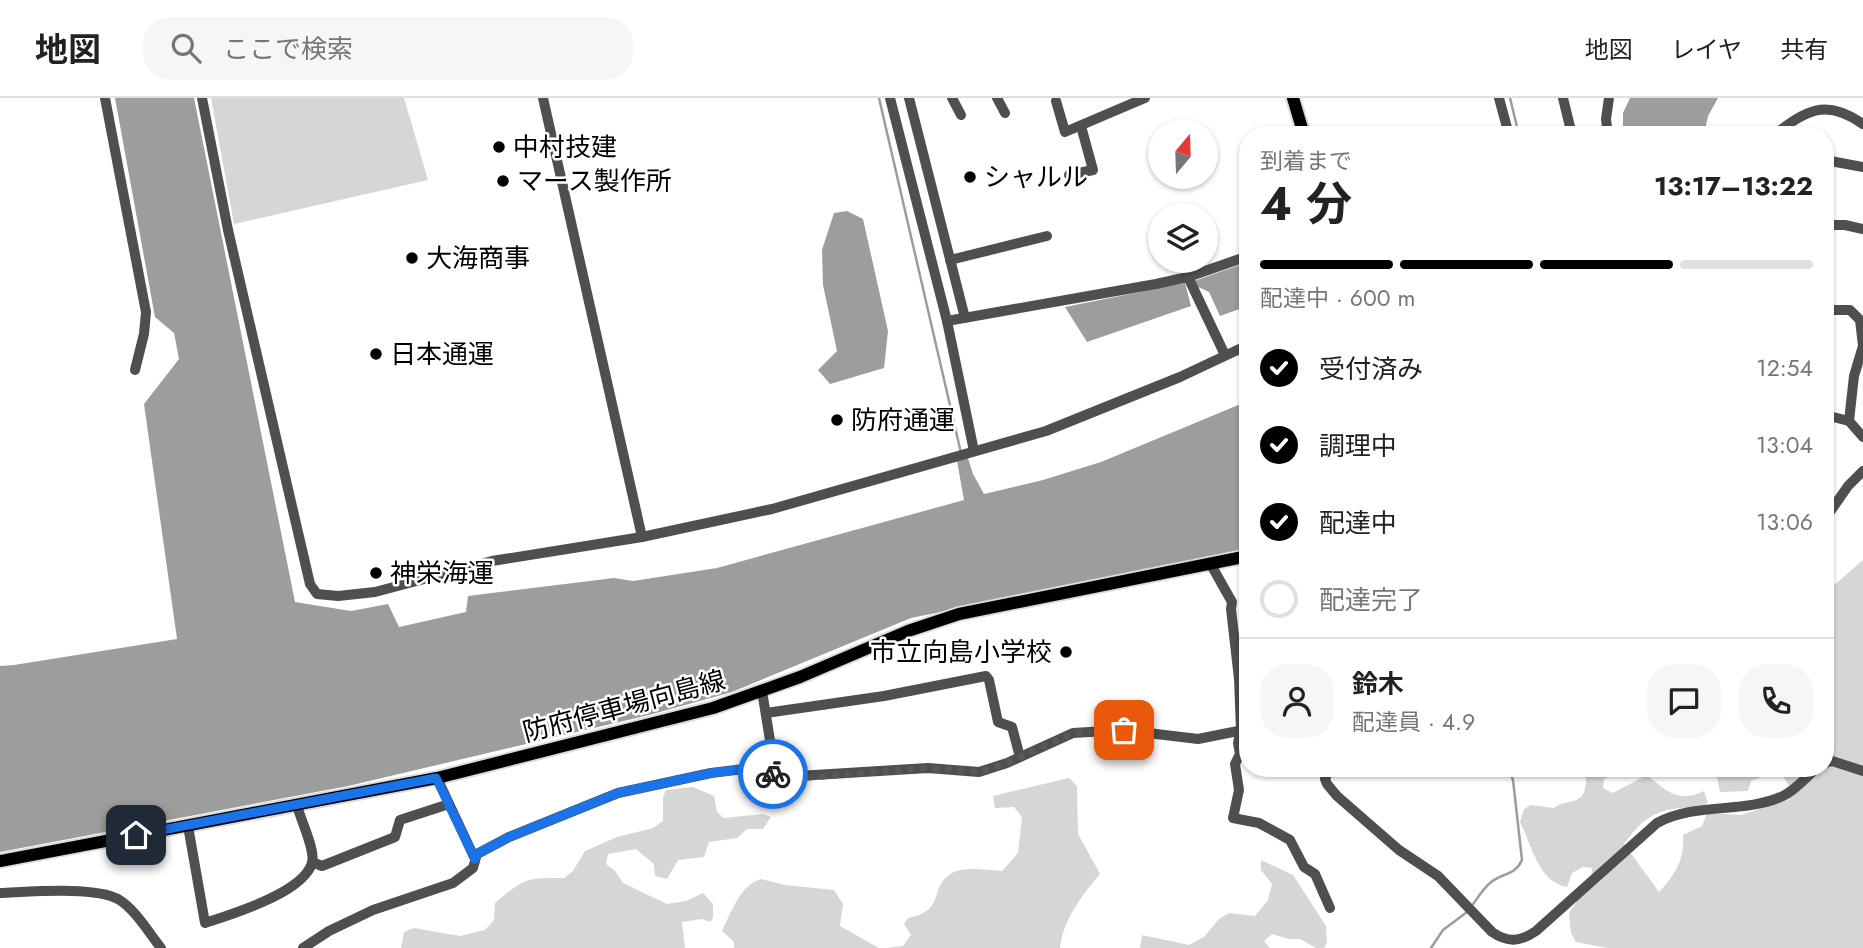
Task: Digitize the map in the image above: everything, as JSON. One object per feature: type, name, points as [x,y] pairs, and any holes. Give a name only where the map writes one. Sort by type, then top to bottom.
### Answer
[{"type":"main road","points":[[1293,98],[1301,126]]},
{"type":"main road","name":"防府停車場向島線","points":[[0,861],[436,778],[713,708],[762,691],[908,631],[959,614],[1239,558]]},
{"type":"street","points":[[105,98],[146,312],[144,334],[135,370]]},
{"type":"street","points":[[202,98],[228,230],[310,584],[317,594],[338,596],[375,592],[492,561],[642,537],[772,509],[1046,431],[1180,377],[1239,349]]},
{"type":"street","points":[[543,98],[642,537]]},
{"type":"street","points":[[890,98],[947,321],[974,451]]},
{"type":"street","points":[[909,98],[965,318]]},
{"type":"street","points":[[952,98],[961,116]]},
{"type":"street","points":[[998,98],[1005,113]]},
{"type":"street","points":[[1056,101],[1065,132],[1145,98]]},
{"type":"street","points":[[1499,98],[1507,126]]},
{"type":"street","points":[[1563,98],[1570,126]]},
{"type":"street","points":[[1607,126],[1609,99]]},
{"type":"street","points":[[1788,126],[1816,108],[1827,107],[1863,124]]},
{"type":"street","points":[[1069,176],[1093,170],[1081,126]]},
{"type":"street","points":[[1834,162],[1863,167]]},
{"type":"street","points":[[1834,225],[1863,229]]},
{"type":"street","points":[[950,260],[1047,236]]},
{"type":"street","points":[[947,321],[1091,297],[1188,277],[1239,260]]},
{"type":"street","points":[[1188,277],[1225,355]]},
{"type":"street","points":[[1834,310],[1850,310],[1861,320],[1863,346],[1854,376],[1849,421]]},
{"type":"street","points":[[1834,417],[1849,421],[1863,437]]},
{"type":"street","points":[[1834,507],[1863,471]]},
{"type":"street","points":[[1210,563],[1232,602],[1239,679]]},
{"type":"street","points":[[766,713],[884,696],[986,676],[998,722],[1012,727],[1020,757]]},
{"type":"street","points":[[762,691],[774,765],[772,773]]},
{"type":"street","points":[[303,948],[329,931],[373,910],[453,883],[473,868],[477,854],[509,837],[618,793],[711,773],[752,768],[782,777],[928,768],[979,772],[1085,730],[1124,730],[1198,739],[1239,730]]},
{"type":"street","points":[[1239,756],[1235,764],[1239,790],[1233,818],[1259,822],[1290,840],[1304,867],[1315,874],[1330,908]]},
{"type":"street","points":[[1834,762],[1863,771]]},
{"type":"street","points":[[1326,777],[1327,785],[1337,796],[1399,850],[1438,876],[1502,939],[1514,941],[1525,939],[1657,823],[1685,813],[1771,800],[1794,789],[1807,777]]},
{"type":"street","points":[[436,778],[475,859]]},
{"type":"street","points":[[312,862],[322,866],[395,836],[400,820],[449,804]]},
{"type":"street","points":[[188,826],[205,923],[265,902],[298,881],[312,862],[312,853],[297,805]]},
{"type":"street","points":[[0,893],[90,892],[117,898],[126,905],[161,948]]},
{"type":"shaded area","points":[[115,98],[194,98],[295,602],[351,611],[388,604],[399,627],[466,612],[468,596],[614,578],[633,581],[717,568],[964,500],[957,461],[968,458],[984,494],[1101,462],[1239,405],[1239,552],[911,618],[732,692],[649,715],[348,786],[0,852],[0,666],[177,639],[144,404],[179,359],[174,333],[155,317]]},
{"type":"shaded area","points":[[211,98],[404,98],[428,180],[234,224]]},
{"type":"shaded area","points":[[1630,98],[1718,98],[1706,126],[1623,126],[1623,113]]},
{"type":"shaded area","points":[[847,211],[863,219],[888,331],[884,368],[830,384],[818,370],[837,351],[823,285],[822,250],[834,213]]},
{"type":"shaded area","points":[[1239,265],[1239,309],[1220,316],[1209,292],[1196,286],[1194,281]]},
{"type":"shaded area","points":[[1185,283],[1191,306],[1087,342],[1065,307]]},
{"type":"shaded area","points":[[1863,560],[1863,948],[1607,948],[1576,942],[1571,933],[1569,913],[1576,903],[1577,891],[1591,878],[1592,868],[1583,867],[1572,873],[1567,887],[1549,878],[1537,861],[1520,822],[1524,809],[1531,805],[1554,808],[1575,801],[1584,792],[1586,777],[1609,777],[1604,779],[1603,788],[1613,793],[1643,777],[1650,777],[1667,791],[1680,796],[1704,791],[1708,803],[1655,814],[1642,823],[1624,844],[1659,892],[1678,866],[1683,835],[1702,826],[1707,813],[1741,815],[1788,800],[1794,793],[1784,777],[1834,777],[1834,585]]},
{"type":"shaded area","points":[[1717,777],[1761,777],[1751,781],[1748,791],[1720,792]]},
{"type":"shaded area","points":[[1069,778],[1077,786],[1078,834],[1100,874],[1069,918],[1060,948],[886,948],[903,946],[911,935],[904,924],[908,918],[928,910],[940,885],[952,873],[969,869],[1002,871],[1018,853],[1022,817],[1014,807],[995,808],[993,796]]},
{"type":"shaded area","points":[[693,787],[714,796],[717,812],[724,818],[763,814],[771,817],[763,829],[747,829],[737,838],[709,842],[704,857],[678,860],[667,879],[655,876],[654,864],[636,849],[608,854],[606,864],[623,883],[667,904],[686,901],[703,893],[713,904],[713,918],[710,922],[702,919],[682,922],[685,948],[401,948],[404,932],[414,928],[460,936],[485,930],[494,920],[495,903],[520,884],[533,879],[564,878],[573,871],[585,851],[617,837],[653,828],[663,821],[663,797],[666,790]]},
{"type":"shaded area","points":[[1261,860],[1293,875],[1326,926],[1327,942],[1324,948],[1316,948],[1300,939],[1272,934],[1264,941],[1270,948],[1140,948],[1142,935],[1189,945],[1204,937],[1219,919],[1229,913],[1255,916],[1268,900],[1272,884],[1261,870]]},
{"type":"shaded area","points":[[761,879],[785,885],[834,890],[843,904],[840,926],[879,948],[734,948],[734,942],[722,931],[742,893]]},
{"type":"waterway","points":[[879,98],[961,453]]},
{"type":"waterway","points":[[1510,98],[1517,126]]},
{"type":"waterway","points":[[1471,907],[1490,883],[1512,872],[1522,860],[1512,777]]},
{"type":"waterway","points":[[1431,948],[1443,930],[1467,912]]},
{"type":"way so far","points":[[773,774],[782,777],[813,777],[928,768],[979,772],[1007,763],[1073,733],[1085,730],[1124,730]]},
{"type":"place","name":"中村技建","points":[[499,147]]},
{"type":"place","name":"シャルル","points":[[970,177]]},
{"type":"place","name":"マース製作所","points":[[503,181]]},
{"type":"place","name":"大海商事","points":[[412,258]]},
{"type":"place","name":"日本通運","points":[[376,354]]},
{"type":"place","name":"防府通運","points":[[837,420]]},
{"type":"place","name":"神栄海運","points":[[376,573]]},
{"type":"place","name":"市立向島小学校","points":[[1066,652]]},
{"type":"route","points":[[136,835],[436,778],[475,859],[477,854],[509,837],[618,793],[711,773],[760,768],[773,774]]}]
